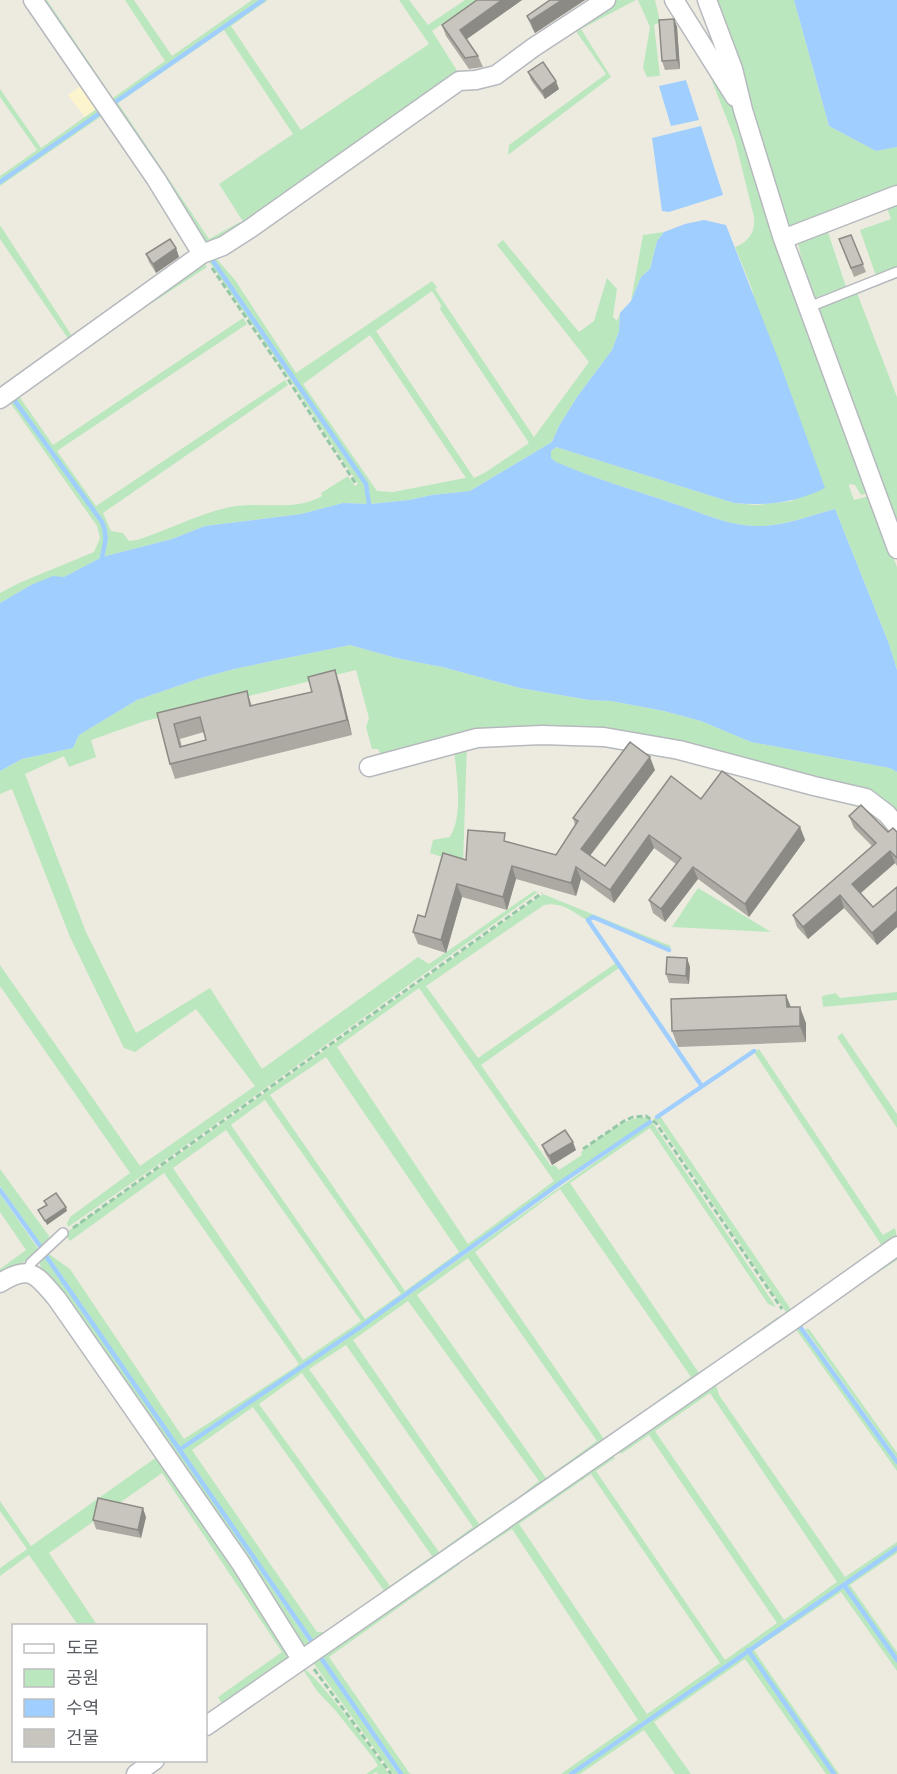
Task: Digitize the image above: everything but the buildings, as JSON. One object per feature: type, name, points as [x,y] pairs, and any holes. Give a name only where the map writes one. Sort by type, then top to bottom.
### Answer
[{"type":"street","points":[[33,0],[156,179],[202,254]]},
{"type":"street","points":[[0,399],[202,254],[223,246],[250,228],[459,81],[496,75],[606,0]]},
{"type":"street","points":[[674,0],[743,110]]},
{"type":"street","points":[[707,0],[733,69],[743,110],[783,239],[897,549]]},
{"type":"street","points":[[783,239],[897,195]]},
{"type":"street","points":[[369,767],[477,738],[542,735],[604,737],[679,750],[866,798],[887,814],[897,826]]},
{"type":"street","points":[[207,1725],[897,1246]]},
{"type":"street","points":[[0,1283],[17,1274],[27,1272],[37,1275],[57,1299],[240,1562],[301,1659]]},
{"type":"street","points":[[136,1774],[154,1762]]},
{"type":"lane","points":[[809,307],[897,272]]},
{"type":"lane","points":[[27,1272],[31,1263],[63,1233]]},
{"type":"path","points":[[202,254],[280,367],[356,484]]},
{"type":"path","points":[[63,1233],[542,893]]},
{"type":"path","points":[[583,1149],[633,1117],[646,1116],[656,1123],[790,1322]]},
{"type":"path","points":[[301,1659],[313,1668],[391,1774]]},
{"type":"green space","points":[[41,0],[47,0],[113,98],[165,61],[125,0],[134,0],[172,56],[252,0],[261,0],[111,104]]},
{"type":"green space","points":[[264,0],[268,0],[231,26],[301,130],[429,44],[399,0],[409,0],[428,25],[465,0],[477,0],[432,31],[458,72],[244,223],[219,184],[293,134],[224,30],[118,103],[209,239],[240,222],[243,227],[205,249],[240,227],[238,226],[207,245],[112,105]]},
{"type":"green space","points":[[615,0],[636,0],[581,29],[611,77],[508,155],[509,145],[606,74],[573,27]]},
{"type":"green space","points":[[638,0],[655,0],[660,22],[654,25],[660,76],[647,77],[643,68],[650,27]]},
{"type":"green space","points":[[712,0],[794,0],[829,126],[876,151],[897,147],[897,268],[876,276],[860,230],[891,219],[885,203],[791,227],[787,222]]},
{"type":"green space","points":[[711,64],[734,101],[869,493],[861,495],[855,485],[850,484],[854,500],[869,496],[897,567],[897,670],[889,644],[835,509],[781,524],[740,525],[719,520],[601,479],[555,462],[551,458],[551,451],[556,447],[734,503],[756,505],[793,501],[752,289],[735,247],[750,236],[754,227],[754,217],[735,140],[710,76]]},
{"type":"green space","points":[[0,89],[41,148],[99,107],[102,110],[0,181],[0,176],[37,150],[0,97]]},
{"type":"green space","points":[[103,111],[106,113],[0,186],[0,183]]},
{"type":"green space","points":[[0,225],[72,336],[75,337],[69,340],[0,239]]},
{"type":"green space","points":[[827,229],[846,287],[815,298],[803,266],[798,243],[800,240]]},
{"type":"green space","points":[[664,232],[657,241],[650,269],[641,277],[631,301],[643,235]]},
{"type":"green space","points":[[503,240],[579,332],[594,321],[607,278],[617,289],[613,317],[617,321],[620,313],[619,331],[612,350],[577,397],[552,442],[470,491],[369,504],[343,503],[301,514],[205,526],[172,539],[102,557],[64,577],[53,577],[31,585],[0,603],[0,593],[94,552],[100,538],[97,526],[7,398],[0,403],[0,400],[200,263],[204,263],[207,267],[129,318],[126,317],[16,392],[53,445],[243,318],[247,324],[57,451],[96,506],[285,380],[288,385],[103,513],[111,531],[123,533],[129,541],[137,540],[230,507],[289,505],[312,501],[348,476],[355,486],[358,484],[292,382],[208,260],[215,257],[235,280],[296,373],[432,281],[437,287],[435,289],[534,437],[589,362],[497,245]],"holes":[[[432,291],[441,305],[440,309],[529,443],[474,478],[376,331]],[[370,335],[466,478],[393,492],[377,491],[303,384]],[[10,395],[103,522],[107,539],[102,556],[105,531]]]},
{"type":"green space","points":[[857,293],[897,397],[897,525],[834,348],[817,309]]},
{"type":"green space","points":[[350,645],[520,688],[664,711],[701,721],[751,742],[890,768],[897,772],[897,819],[887,809],[571,727],[479,728],[467,735],[381,755],[378,749],[372,749],[366,727],[369,718],[356,670],[145,721],[91,740],[96,757],[69,767],[64,756],[25,774],[86,932],[136,1033],[210,988],[262,1069],[418,957],[429,964],[534,891],[538,892],[175,1153],[68,1227],[70,1217],[130,1173],[0,986],[0,965],[140,1166],[255,1086],[196,1009],[135,1052],[124,1048],[70,937],[12,789],[0,794],[0,771],[22,759],[73,748],[79,735],[137,700],[234,669]]},
{"type":"green space","points":[[467,744],[463,864],[430,853],[433,840],[450,837],[454,827],[458,794],[454,748]]},
{"type":"green space","points":[[698,888],[771,932],[672,927]]},
{"type":"green space","points":[[543,894],[671,946],[670,949],[593,916],[587,920],[561,906],[550,904],[544,905],[426,986],[478,1058],[616,963],[619,968],[481,1065],[551,1166],[555,1165],[559,1170],[622,1124],[640,1118],[648,1118],[650,1121],[562,1181],[404,1295],[180,1449],[46,1252],[70,1269],[184,1439],[294,1368],[299,1364],[164,1173],[70,1241],[64,1234]],"holes":[[[419,988],[554,1181],[468,1244],[337,1047]],[[326,1057],[459,1252],[405,1291],[270,1095]],[[265,1100],[401,1294],[365,1319],[231,1125]],[[226,1130],[361,1321],[303,1360],[173,1168]]]},
{"type":"green space","points":[[897,992],[897,1000],[823,1007],[822,996],[836,993],[840,998]]},
{"type":"green space","points":[[842,1033],[897,1114],[897,1128],[837,1037]]},
{"type":"green space","points":[[759,1049],[883,1235],[895,1228],[897,1238],[796,1307],[882,1246],[754,1052]]},
{"type":"green space","points":[[660,1116],[792,1313],[786,1312],[658,1122],[653,1119]]},
{"type":"green space","points":[[652,1122],[776,1307],[768,1304],[650,1128],[570,1183],[699,1373],[778,1317],[782,1319],[654,1410],[653,1404],[691,1377],[560,1189],[475,1252],[604,1439],[647,1409],[652,1411],[523,1501],[520,1496],[539,1481],[408,1301],[353,1340],[479,1524],[514,1500],[518,1505],[304,1648],[42,1271],[39,1261],[45,1255],[309,1642],[312,1642],[312,1639],[181,1450],[407,1296]],"holes":[[[468,1258],[597,1441],[546,1478],[417,1295]],[[346,1345],[473,1527],[439,1552],[309,1369]],[[302,1373],[432,1556],[390,1586],[259,1404]],[[253,1407],[385,1592],[325,1632],[317,1632],[192,1450]]]},
{"type":"green space","points":[[0,1169],[49,1236],[48,1242],[43,1247],[0,1186]]},
{"type":"green space","points":[[0,1194],[39,1250],[0,1278],[0,1269],[26,1250],[0,1212]]},
{"type":"green space","points":[[897,1252],[897,1260],[798,1325],[897,1465],[897,1471],[795,1328],[716,1385],[719,1395],[845,1577],[897,1542],[897,1546],[568,1774],[561,1774],[638,1720],[512,1529],[471,1556],[466,1552],[610,1452],[615,1458],[596,1471],[725,1660],[777,1623],[649,1435],[621,1454],[616,1448]],"holes":[[[710,1393],[837,1582],[784,1620],[655,1431]],[[591,1474],[720,1663],[647,1714],[519,1524]]]},
{"type":"green space","points":[[805,1329],[809,1329],[897,1453],[897,1458]]},
{"type":"green space","points":[[161,1454],[288,1653],[287,1662],[225,1709],[218,1697],[282,1652],[162,1473],[49,1553],[96,1624],[77,1624],[29,1555],[0,1576],[0,1568],[27,1549],[0,1511],[0,1501],[31,1546]]},
{"type":"green space","points":[[897,1549],[897,1553],[850,1585],[897,1652],[897,1657],[846,1585]]},
{"type":"green space","points":[[456,1558],[460,1564],[329,1657],[410,1774],[402,1774],[322,1656],[319,1657],[398,1774],[393,1774],[312,1661]]},
{"type":"green space","points":[[844,1586],[897,1662],[897,1671],[841,1592],[754,1650],[839,1774],[835,1774],[749,1650]]},
{"type":"green space","points":[[748,1651],[832,1774],[826,1774],[745,1659],[654,1722],[691,1774],[675,1774],[644,1730],[580,1774],[573,1774]]},
{"type":"green space","points":[[302,1668],[333,1699],[389,1774],[376,1772],[366,1774],[378,1766],[374,1759],[317,1691]]},
{"type":"sand","points":[[86,82],[99,107],[85,117],[68,95]]},
{"type":"water","points":[[794,0],[897,0],[897,147],[876,151],[829,126]]},
{"type":"water","points":[[686,80],[699,120],[671,126],[659,86]]},
{"type":"water","points":[[701,126],[723,195],[669,212],[662,211],[652,138]]},
{"type":"water","points":[[704,220],[726,225],[781,366],[825,488],[803,497],[781,502],[734,503],[556,447],[551,451],[551,458],[601,479],[719,520],[740,525],[781,524],[835,509],[889,644],[897,670],[897,772],[890,768],[751,742],[701,721],[664,711],[520,688],[350,645],[234,669],[137,700],[79,735],[73,748],[22,759],[0,771],[0,603],[31,585],[53,576],[64,577],[102,557],[172,539],[205,526],[301,514],[343,503],[370,504],[470,491],[552,442],[577,397],[612,350],[619,331],[620,313],[631,301],[641,277],[650,269],[657,241],[664,232]]},
{"type":"waterway","points":[[111,105],[263,0]]},
{"type":"waterway","points":[[0,182],[103,111]]},
{"type":"waterway","points":[[213,261],[366,484],[369,504]]},
{"type":"waterway","points":[[12,397],[102,522],[105,535],[102,557]]},
{"type":"waterway","points":[[669,950],[593,917],[588,920],[701,1085]]},
{"type":"waterway","points":[[657,1117],[754,1051]]},
{"type":"waterway","points":[[179,1450],[362,1326],[563,1181],[650,1122]]},
{"type":"waterway","points":[[0,1190],[40,1246]]},
{"type":"waterway","points":[[46,1256],[312,1642]]},
{"type":"waterway","points":[[798,1324],[897,1462]]},
{"type":"waterway","points":[[571,1774],[897,1548]]},
{"type":"waterway","points":[[844,1585],[897,1660]]},
{"type":"waterway","points":[[748,1650],[834,1774]]},
{"type":"waterway","points":[[319,1655],[401,1774]]}]
